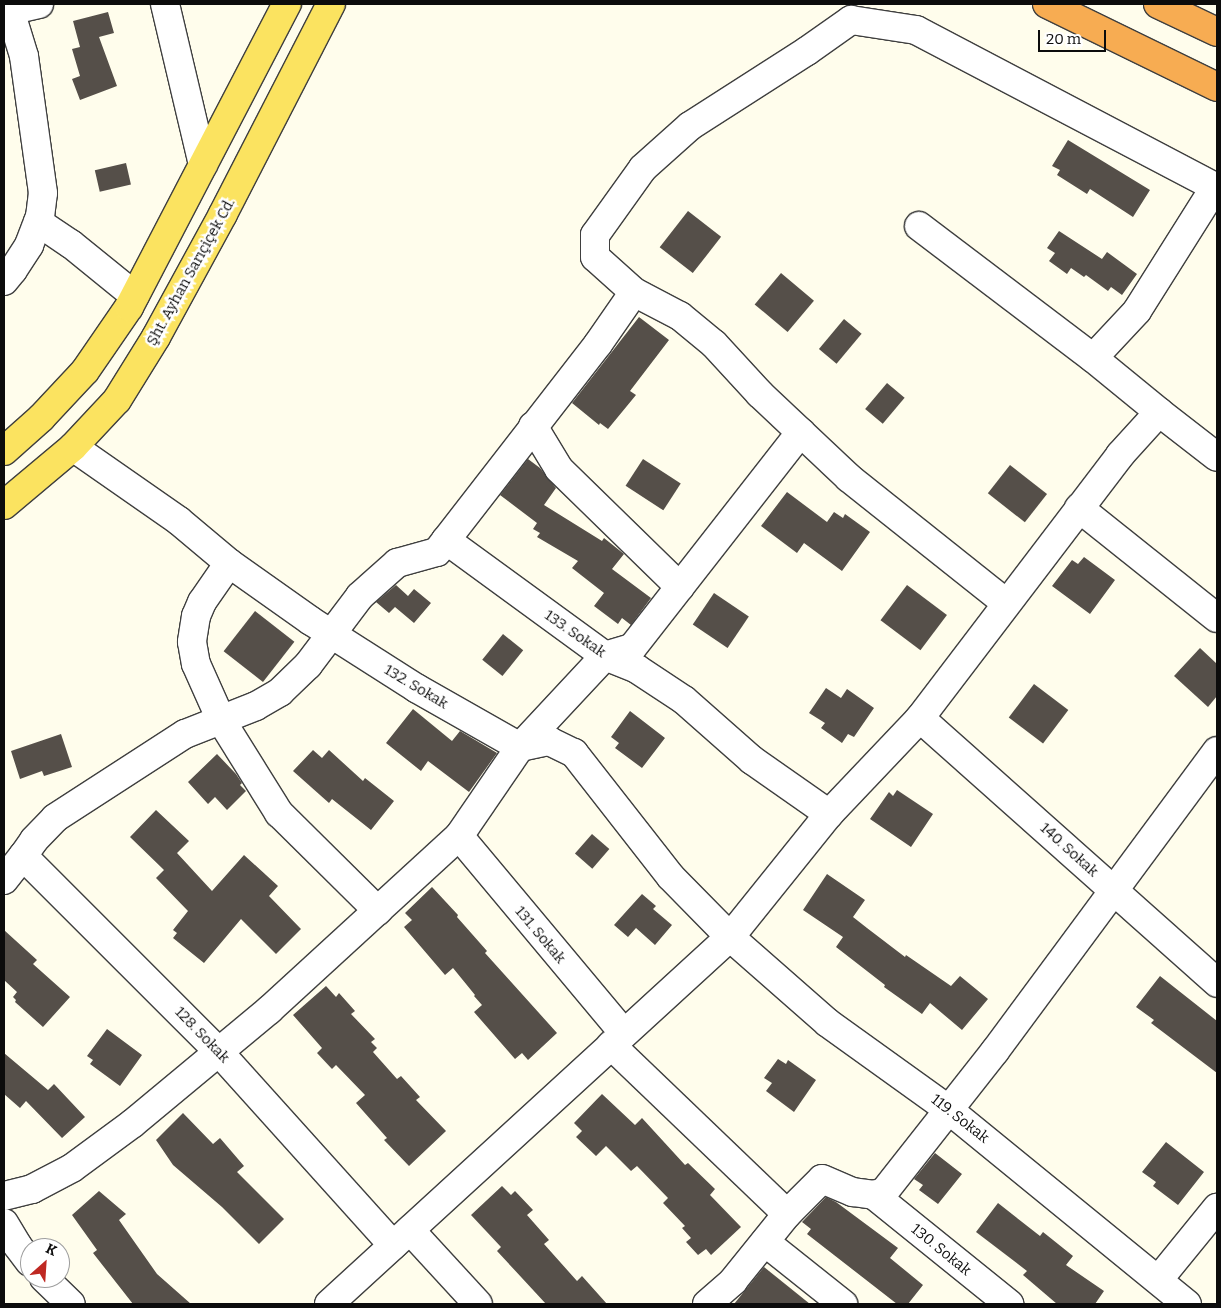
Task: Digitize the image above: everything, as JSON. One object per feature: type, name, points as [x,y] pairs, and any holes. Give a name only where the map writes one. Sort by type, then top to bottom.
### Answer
[{"type":"highway","points":[[1047,4],[1217,87]]},
{"type":"highway","points":[[1158,4],[1217,32]]},
{"type":"main road","points":[[4,451],[41,418],[85,371],[135,296],[287,4]]},
{"type":"main road","name":"Şht. Ayhan Sarıçiçek Cd.","points":[[4,505],[72,447],[117,400],[156,337],[254,155],[331,4]]},
{"type":"street","points":[[4,281],[29,245],[38,222],[43,193],[38,143],[24,56],[7,9],[40,4]]},
{"type":"street","points":[[165,4],[203,165]]},
{"type":"street","points":[[1006,603],[849,478],[760,394],[714,344],[680,316],[634,292],[595,257],[595,235],[643,168],[690,126],[808,51],[851,20],[916,30],[1216,188],[1137,311],[1093,358]]},
{"type":"street","points":[[38,222],[71,244],[135,296]]},
{"type":"street","points":[[919,226],[1093,358],[1217,457]]},
{"type":"street","points":[[4,880],[34,840],[55,818],[185,734],[256,706],[280,692],[308,665],[360,596],[397,563],[436,552],[598,344],[634,292]]},
{"type":"street","points":[[329,1304],[730,937],[828,814],[920,718],[1120,454],[1159,412]]},
{"type":"street","points":[[533,426],[559,469],[680,587]]},
{"type":"street","points":[[4,1194],[32,1190],[72,1168],[134,1123],[269,1010],[458,836],[520,747],[605,656],[632,648],[800,432]]},
{"type":"street","name":"132. Sokak","points":[[72,447],[179,521],[229,563],[331,634],[416,688],[520,747]]},
{"type":"street","points":[[1079,508],[1217,618]]},
{"type":"street","name":"133. Sokak","points":[[446,540],[605,656],[637,669],[684,700],[752,760],[828,814]]},
{"type":"street","points":[[229,563],[202,602],[193,630],[196,664],[221,720],[279,813],[378,911]]},
{"type":"street","name":"140. Sokak","points":[[920,718],[1115,890],[1217,984]]},
{"type":"street","points":[[520,747],[549,741],[574,753],[671,877],[730,937]]},
{"type":"street","points":[[707,1304],[733,1281],[787,1214],[822,1180],[853,1192],[874,1195],[884,1192],[949,1110],[1217,751]]},
{"type":"street","name":"131. Sokak","points":[[458,836],[618,1039],[787,1214]]},
{"type":"street","name":"128. Sokak","points":[[23,856],[401,1238],[478,1304]]},
{"type":"street","name":"119. Sokak","points":[[730,937],[828,1023],[949,1110],[1187,1304]]},
{"type":"street","name":"130. Sokak","points":[[874,1195],[1009,1304]]},
{"type":"street","points":[[1158,1279],[1217,1208]]},
{"type":"street","points":[[4,1223],[20,1251]]},
{"type":"street","points":[[765,1242],[843,1304]]},
{"type":"street","points":[[55,1288],[72,1304]]},
{"type":"building","points":[[108,12],[114,33],[99,37],[117,86],[80,100],[72,79],[80,76],[72,49],[80,47],[73,21]]},
{"type":"building","points":[[1068,140],[1150,190],[1133,217],[1090,189],[1087,194],[1057,175],[1060,170],[1052,166]]},
{"type":"building","points":[[126,163],[131,184],[100,192],[95,170]]},
{"type":"building","points":[[688,211],[721,237],[693,273],[660,247]]},
{"type":"building","points":[[1059,231],[1102,259],[1107,252],[1137,274],[1122,295],[1111,287],[1108,291],[1086,275],[1084,277],[1071,268],[1067,274],[1049,261],[1055,253],[1047,248]]},
{"type":"building","points":[[781,273],[814,301],[788,332],[755,304]]},
{"type":"building","points":[[639,317],[669,340],[630,391],[636,395],[608,429],[600,423],[599,425],[572,403]]},
{"type":"building","points":[[844,319],[862,334],[837,364],[819,349]]},
{"type":"building","points":[[887,383],[905,398],[883,424],[865,409]]},
{"type":"building","points":[[528,459],[540,468],[556,488],[544,505],[602,541],[604,538],[624,554],[612,569],[651,598],[631,625],[622,618],[618,624],[594,606],[604,593],[572,568],[578,561],[537,537],[540,533],[533,529],[537,523],[500,495]]},
{"type":"building","points":[[643,459],[681,484],[663,510],[626,486]]},
{"type":"building","points":[[1010,465],[1047,494],[1025,522],[988,493]]},
{"type":"building","points":[[787,492],[827,522],[834,512],[843,518],[845,514],[870,532],[842,571],[804,543],[797,553],[761,526]]},
{"type":"building","points":[[1084,557],[1115,580],[1090,614],[1052,586],[1072,560],[1078,564]]},
{"type":"building","points":[[396,585],[408,596],[414,589],[431,603],[414,623],[395,607],[389,613],[376,602]]},
{"type":"building","points":[[907,585],[947,615],[920,650],[881,620]]},
{"type":"building","points":[[714,593],[749,616],[728,648],[693,625]]},
{"type":"building","points":[[255,611],[294,642],[263,682],[224,651]]},
{"type":"building","points":[[503,634],[523,650],[502,676],[482,660]]},
{"type":"building","points":[[1200,648],[1217,664],[1217,696],[1208,707],[1174,676]]},
{"type":"building","points":[[1034,684],[1068,710],[1043,743],[1009,718]]},
{"type":"building","points":[[826,688],[841,698],[847,689],[874,708],[854,737],[848,734],[842,743],[821,728],[825,723],[809,713]]},
{"type":"building","points":[[413,709],[452,741],[460,731],[497,753],[469,792],[428,761],[421,771],[386,743]]},
{"type":"building","points":[[630,711],[665,738],[642,768],[615,748],[619,743],[611,737]]},
{"type":"building","points":[[61,734],[72,767],[44,776],[42,771],[20,779],[11,751]]},
{"type":"building","points":[[313,750],[322,758],[329,750],[363,781],[365,778],[394,801],[371,830],[332,799],[329,803],[293,771]]},
{"type":"building","points":[[217,754],[236,774],[242,783],[240,785],[246,791],[227,810],[215,797],[208,804],[188,782]]},
{"type":"building","points":[[897,790],[933,814],[911,847],[870,819],[889,792],[893,796]]},
{"type":"building","points":[[156,810],[189,841],[177,853],[212,891],[244,855],[278,886],[269,896],[301,929],[276,954],[241,919],[204,963],[173,938],[177,933],[173,930],[188,911],[156,878],[164,870],[130,837]]},
{"type":"building","points":[[592,834],[609,849],[592,869],[575,854]]},
{"type":"building","points":[[827,874],[865,900],[853,917],[867,928],[905,957],[906,955],[951,986],[960,976],[988,999],[962,1030],[930,1003],[922,1014],[884,987],[885,985],[836,947],[843,937],[803,910]]},
{"type":"building","points":[[432,887],[487,951],[485,953],[557,1033],[528,1060],[522,1053],[515,1059],[474,1012],[482,1005],[453,968],[445,975],[404,927],[412,920],[405,913]]},
{"type":"building","points":[[642,894],[656,906],[653,909],[672,925],[655,945],[636,928],[628,937],[614,925]]},
{"type":"building","points":[[4,930],[37,960],[33,964],[70,997],[43,1027],[15,1002],[16,1000],[13,997],[17,992],[4,980]]},
{"type":"building","points":[[1160,976],[1217,1021],[1217,1073],[1151,1023],[1154,1020],[1136,1007]]},
{"type":"building","points":[[326,986],[336,997],[339,993],[355,1011],[351,1014],[375,1039],[371,1042],[377,1048],[373,1052],[397,1079],[401,1076],[420,1097],[416,1100],[446,1131],[409,1166],[384,1140],[387,1138],[356,1103],[365,1095],[336,1065],[332,1069],[317,1053],[322,1048],[293,1015]]},
{"type":"building","points":[[107,1029],[142,1055],[120,1086],[90,1064],[93,1060],[87,1056]]},
{"type":"building","points":[[4,1053],[48,1090],[54,1084],[85,1117],[62,1138],[26,1101],[20,1108],[4,1094]]},
{"type":"building","points":[[778,1059],[786,1064],[788,1060],[816,1080],[794,1112],[766,1091],[772,1083],[764,1078]]},
{"type":"building","points":[[602,1094],[635,1125],[642,1118],[685,1165],[688,1163],[715,1189],[710,1195],[741,1227],[711,1255],[706,1249],[698,1255],[686,1242],[691,1238],[682,1228],[685,1226],[663,1203],[668,1198],[637,1166],[631,1171],[606,1146],[596,1156],[576,1137],[582,1131],[574,1123]]},
{"type":"building","points":[[183,1113],[213,1144],[220,1138],[244,1166],[237,1172],[284,1219],[259,1244],[222,1207],[173,1165],[156,1140]]},
{"type":"building","points":[[1166,1142],[1204,1172],[1178,1205],[1153,1186],[1156,1182],[1142,1172]]},
{"type":"building","points":[[935,1153],[962,1174],[938,1204],[919,1190],[923,1185],[914,1179]]},
{"type":"building","points":[[502,1186],[511,1195],[515,1191],[533,1210],[527,1215],[549,1240],[544,1244],[577,1281],[582,1276],[607,1304],[546,1304],[497,1251],[501,1247],[471,1215]]},
{"type":"building","points":[[99,1191],[126,1214],[119,1220],[157,1274],[191,1304],[133,1304],[93,1253],[97,1250],[72,1215]]},
{"type":"building","points":[[826,1197],[836,1202],[898,1248],[890,1258],[923,1285],[908,1304],[897,1304],[807,1234],[811,1229],[802,1222]]},
{"type":"building","points":[[998,1203],[1040,1236],[1043,1232],[1073,1256],[1066,1265],[1104,1291],[1095,1304],[1057,1304],[1023,1275],[1027,1271],[976,1232]]},
{"type":"building","points":[[764,1267],[810,1304],[734,1304]]}]
